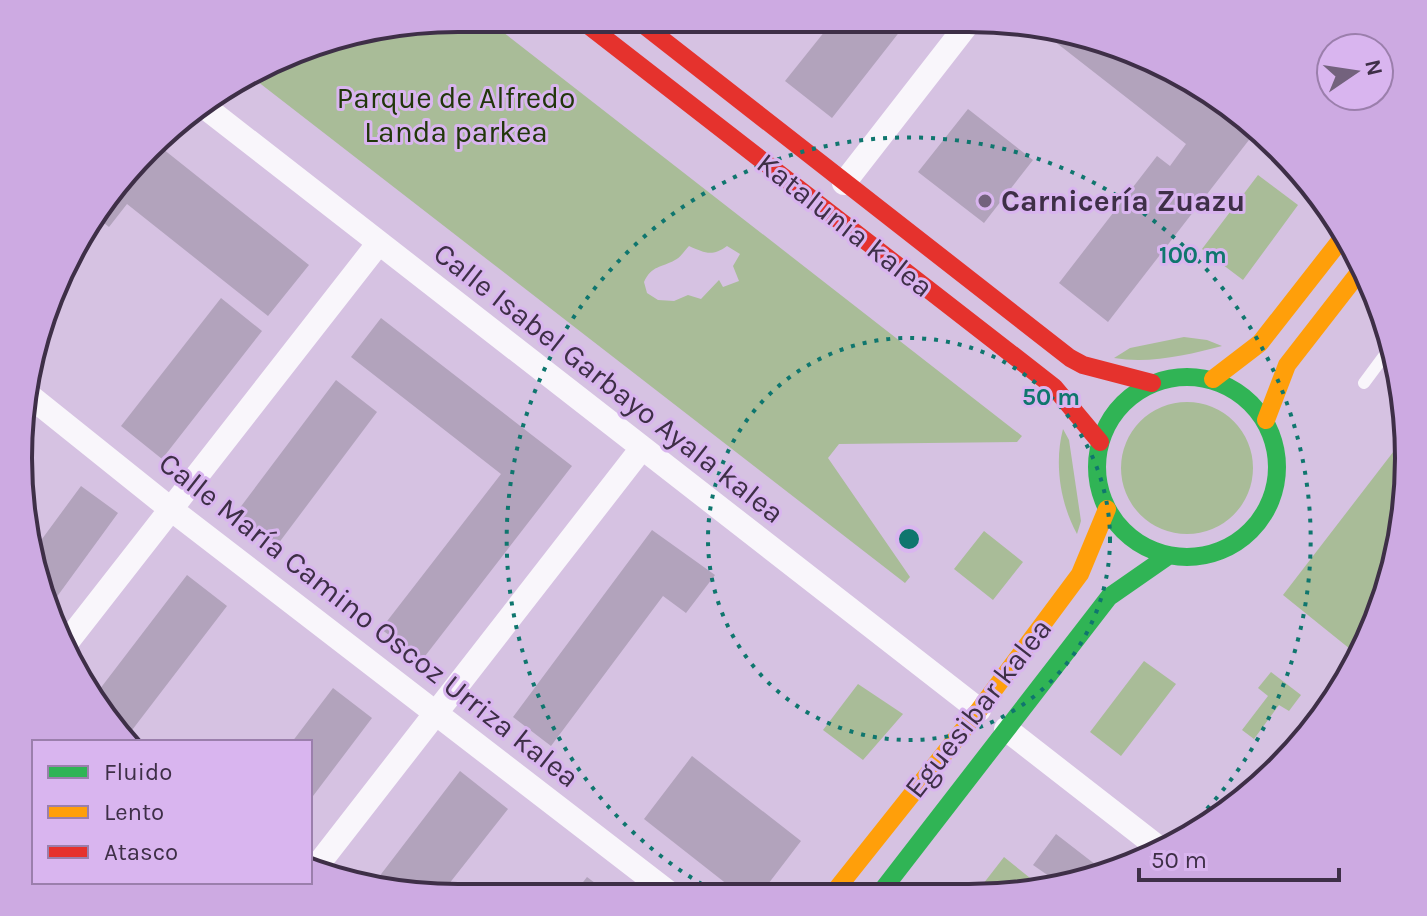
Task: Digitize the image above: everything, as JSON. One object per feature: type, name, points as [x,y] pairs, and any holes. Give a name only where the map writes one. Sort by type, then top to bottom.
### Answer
[{"type":"street","name":"Katalunia kalea","points":[[597,32],[1054,387],[1100,442]]},
{"type":"street","name":"Katalunia kalea","points":[[652,32],[1070,358],[1083,365],[1152,383]]},
{"type":"street","points":[[844,183],[961,32]]},
{"type":"street","name":"Calle Isabel Garbayo Ayala kalea","points":[[211,112],[979,710]]},
{"type":"street","points":[[71,637],[378,244]]},
{"type":"street","points":[[1213,379],[1260,343],[1337,244]]},
{"type":"street","points":[[1266,420],[1287,365],[1355,278]]},
{"type":"street","points":[[1182,376],[1213,379],[1234,388],[1266,420],[1276,448],[1278,478],[1269,507],[1252,532],[1227,549],[1198,557],[1168,556],[1144,547],[1123,531],[1107,509],[1098,476],[1100,442],[1111,417],[1129,397],[1152,383],[1182,376]]},
{"type":"street","name":"Calle María Camino Oscoz Urriza kalea","points":[[36,401],[172,510],[658,884]]},
{"type":"street","points":[[321,861],[642,448]]},
{"type":"street","name":"Eguesibar kalea","points":[[841,884],[979,710],[1080,574],[1107,509]]},
{"type":"street","name":"Eguesibar kalea","points":[[887,884],[1109,597],[1168,556]]},
{"type":"street","points":[[1006,729],[1152,842]]},
{"type":"lane","points":[[1364,383],[1383,358]]},
{"type":"green space","name":"Parque de Alfredo Landa parkea","points":[[503,32],[1022,436],[1017,442],[839,444],[828,458],[910,577],[905,583],[258,82],[295,64],[375,40],[430,33]],"holes":[[[689,246],[713,253],[727,246],[740,254],[733,266],[739,281],[723,287],[719,280],[701,299],[688,295],[674,301],[658,300],[647,293],[644,282],[650,273],[677,259]]]},
{"type":"green space","points":[[1258,175],[1298,205],[1243,280],[1202,249]]},
{"type":"green space","points":[[1184,337],[1222,346],[1155,359],[1114,358],[1130,348]]},
{"type":"green space","points":[[1187,402],[1212,407],[1233,422],[1248,443],[1253,468],[1248,493],[1233,514],[1212,529],[1187,534],[1162,529],[1141,514],[1126,493],[1121,468],[1126,443],[1141,422],[1162,407]]},
{"type":"green space","points":[[1063,429],[1069,440],[1081,521],[1077,534],[1066,509],[1060,483],[1059,455]]},
{"type":"green space","points":[[1395,450],[1387,541],[1363,621],[1350,649],[1283,595]]},
{"type":"green space","points":[[984,531],[1023,562],[993,600],[954,569]]},
{"type":"green space","points":[[1144,661],[1176,684],[1121,756],[1090,732]]},
{"type":"green space","points":[[1271,672],[1301,695],[1289,711],[1279,705],[1254,739],[1242,730],[1268,696],[1258,688]]},
{"type":"green space","points":[[858,684],[903,714],[863,760],[823,730]]},
{"type":"green space","points":[[1004,857],[1031,879],[997,883],[983,883]]},
{"type":"building","points":[[824,32],[899,32],[832,118],[785,81]]},
{"type":"building","points":[[1053,40],[1106,55],[1157,76],[1206,104],[1250,138],[1108,322],[1059,283],[1157,156],[1170,166],[1186,144]]},
{"type":"building","points":[[968,109],[1033,160],[984,223],[918,172]]},
{"type":"building","points":[[164,150],[309,265],[268,316],[127,204],[109,227],[104,221],[138,177]]},
{"type":"building","points":[[221,298],[262,331],[162,459],[121,426]]},
{"type":"building","points":[[381,318],[572,466],[422,660],[381,629],[501,474],[351,357]]},
{"type":"building","points":[[336,380],[377,412],[278,544],[236,513]]},
{"type":"building","points":[[81,486],[118,513],[56,598],[40,542]]},
{"type":"building","points":[[652,530],[715,575],[686,613],[663,596],[551,746],[513,717]]},
{"type":"building","points":[[187,575],[227,606],[131,731],[100,689]]},
{"type":"building","points":[[333,688],[372,718],[312,797],[312,740],[294,740]]},
{"type":"building","points":[[692,756],[801,841],[768,884],[727,884],[644,819]]},
{"type":"building","points":[[460,771],[508,809],[449,884],[379,877]]},
{"type":"building","points":[[1056,834],[1095,864],[1049,876],[1033,865]]},
{"type":"building","points":[[587,877],[596,884],[582,884]]},
{"type":"traffic: fast","points":[[1187,377],[1222,383],[1251,403],[1271,432],[1277,467],[1271,502],[1251,531],[1222,551],[1187,557],[1152,551],[1123,531],[1103,502],[1097,467],[1103,432],[1123,403],[1152,383],[1187,377]]},
{"type":"traffic: fast","points":[[887,884],[1109,597],[1168,556]]},
{"type":"traffic: slow","points":[[1213,379],[1260,343],[1337,244]]},
{"type":"traffic: slow","points":[[1266,420],[1287,365],[1355,278]]},
{"type":"traffic: slow","points":[[841,884],[979,710],[1080,574],[1107,509]]},
{"type":"traffic: jam","points":[[597,32],[1054,387],[1100,442]]},
{"type":"traffic: jam","points":[[653,32],[1070,358],[1083,365],[1152,383]]},
{"type":"place","name":"Carnicería Zuazu","points":[[985,201]]}]
